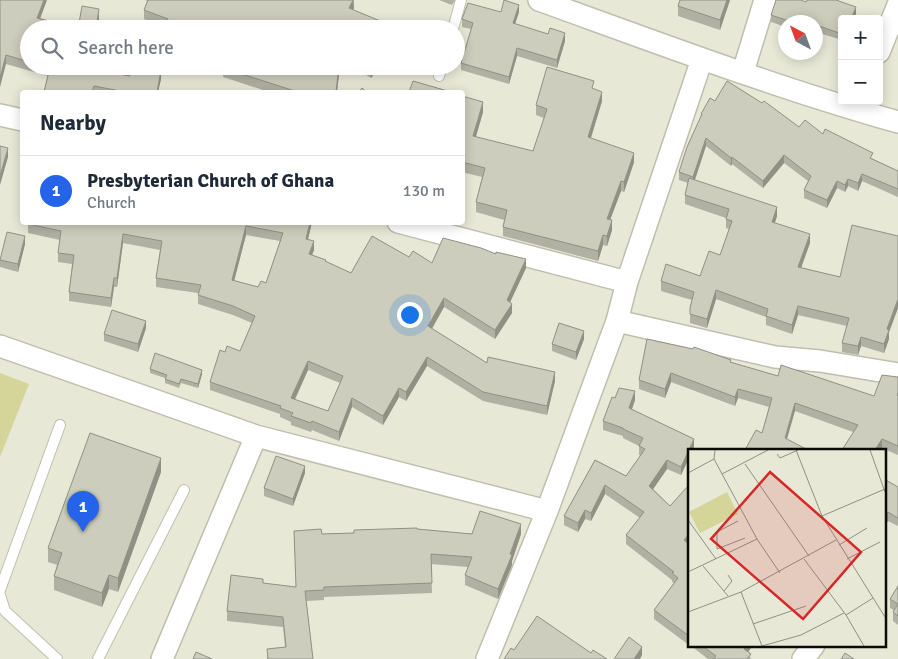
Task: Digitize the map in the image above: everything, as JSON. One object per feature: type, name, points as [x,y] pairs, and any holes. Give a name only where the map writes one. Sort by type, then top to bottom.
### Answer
[{"type":"street","points":[[539,0],[702,59],[858,106],[898,122]]},
{"type":"street","points":[[743,72],[765,0]]},
{"type":"street","points":[[883,42],[898,5]]},
{"type":"street","points":[[487,659],[547,512],[617,321],[627,282],[702,59]]},
{"type":"street","points":[[0,115],[20,120]]},
{"type":"street","points":[[409,225],[627,282]]},
{"type":"street","points":[[617,321],[775,357],[820,361],[898,374]]},
{"type":"street","points":[[0,346],[256,436],[547,512]]},
{"type":"street","points":[[162,659],[256,436]]},
{"type":"street","points":[[803,659],[813,646]]},
{"type":"lane","points":[[455,20],[461,0]]},
{"type":"lane","points":[[0,590],[60,425]]},
{"type":"lane","points":[[98,659],[184,490]]},
{"type":"lane","points":[[0,595],[5,611],[56,659]]},
{"type":"shaded area","points":[[0,373],[29,384],[0,457]]},
{"type":"building","points":[[0,0],[44,0],[37,18],[44,20],[20,20],[20,59],[6,55],[0,78]]},
{"type":"building","points":[[148,0],[353,0],[349,8],[378,20],[167,20],[144,10]]},
{"type":"building","points":[[504,0],[519,5],[513,23],[548,34],[550,28],[565,33],[557,60],[517,48],[509,77],[465,64],[465,50],[473,23],[462,19],[468,3],[501,12]]},
{"type":"building","points":[[680,0],[727,0],[720,20],[678,6]]},
{"type":"building","points":[[776,0],[801,0],[806,2],[807,0],[836,0],[856,7],[853,15],[838,15],[838,33],[823,27],[823,15],[778,15],[778,17],[771,15]]},
{"type":"building","points":[[82,6],[99,9],[97,20],[80,20]]},
{"type":"building","points":[[547,67],[594,81],[592,88],[602,92],[588,137],[634,153],[624,182],[621,181],[607,219],[612,220],[607,236],[603,235],[598,251],[503,227],[507,210],[476,202],[485,168],[465,163],[465,97],[483,102],[473,136],[533,151],[547,109],[536,105]]},
{"type":"building","points":[[48,75],[160,75],[157,90],[115,90],[94,86],[93,90],[44,90]]},
{"type":"building","points":[[245,75],[338,75],[336,90],[292,90]]},
{"type":"building","points":[[413,81],[444,90],[410,90]]},
{"type":"building","points":[[727,81],[762,103],[764,101],[799,127],[805,120],[823,134],[825,129],[873,153],[870,158],[898,171],[898,189],[862,174],[858,183],[848,179],[845,185],[837,181],[827,200],[804,190],[811,176],[784,155],[763,181],[706,138],[693,177],[679,172],[701,114],[710,98],[715,101]]},
{"type":"building","points":[[0,146],[8,148],[0,176]]},
{"type":"building","points":[[689,178],[777,207],[772,222],[810,234],[798,267],[840,277],[852,225],[898,236],[898,299],[887,329],[889,330],[884,344],[861,337],[858,346],[842,343],[849,318],[798,306],[792,325],[766,316],[768,309],[716,290],[707,319],[690,314],[694,292],[661,281],[666,264],[700,276],[709,251],[720,255],[732,221],[726,219],[729,209],[685,195]]},
{"type":"building","points":[[33,225],[309,225],[306,239],[314,241],[309,254],[326,260],[351,273],[372,236],[409,257],[413,251],[432,263],[443,238],[496,254],[496,252],[526,259],[507,300],[512,304],[495,330],[444,298],[428,326],[487,363],[488,357],[555,372],[547,406],[483,392],[427,357],[406,392],[399,388],[383,416],[352,398],[339,432],[312,421],[311,423],[291,416],[293,413],[280,408],[281,406],[210,382],[220,350],[225,352],[227,346],[240,351],[255,316],[233,306],[198,295],[201,285],[156,278],[162,241],[123,234],[117,278],[114,278],[111,298],[69,292],[74,255],[58,253],[61,231]],"holes":[[[246,226],[283,233],[266,283],[261,281],[258,287],[232,280]],[[308,361],[343,376],[328,411],[291,398]]]},
{"type":"building","points":[[7,232],[25,236],[18,264],[0,260]]},
{"type":"building","points":[[112,310],[146,321],[138,344],[104,334]]},
{"type":"building","points":[[559,323],[584,331],[576,352],[552,344]]},
{"type":"building","points":[[647,339],[693,349],[694,347],[731,360],[730,362],[778,376],[781,365],[874,396],[882,375],[898,377],[898,446],[882,439],[876,449],[843,449],[858,425],[795,403],[785,438],[806,449],[746,449],[756,430],[762,433],[772,398],[738,389],[735,397],[671,373],[665,389],[639,380]]},
{"type":"building","points":[[155,353],[202,370],[198,384],[181,379],[179,384],[165,379],[167,375],[150,369]]},
{"type":"building","points":[[619,388],[635,391],[629,408],[694,439],[681,467],[667,460],[649,486],[670,506],[688,486],[688,535],[684,540],[688,543],[688,635],[654,610],[678,578],[672,573],[674,572],[626,535],[644,512],[605,485],[591,513],[585,510],[578,523],[564,516],[595,460],[626,476],[645,449],[639,446],[643,438],[603,421],[612,397],[615,398]]},
{"type":"building","points":[[90,433],[161,458],[118,578],[109,575],[102,593],[54,576],[62,553],[48,548]]},
{"type":"building","points":[[276,456],[305,466],[293,499],[264,488]]},
{"type":"building","points":[[886,480],[898,487],[898,518],[888,512],[886,515]]},
{"type":"building","points":[[480,511],[521,524],[510,554],[512,555],[498,589],[465,575],[472,557],[431,554],[432,583],[324,587],[324,590],[305,591],[313,659],[268,659],[267,649],[286,647],[283,617],[227,611],[231,575],[263,579],[263,583],[296,587],[294,531],[321,529],[322,534],[354,533],[354,530],[417,528],[472,534]]},
{"type":"building","points":[[898,586],[898,604],[890,599]]},
{"type":"building","points":[[898,604],[898,616],[893,612]]},
{"type":"building","points":[[537,616],[591,653],[593,650],[607,659],[504,659],[511,648],[514,650]]},
{"type":"building","points":[[629,637],[642,647],[634,659],[614,659]]},
{"type":"building","points":[[702,646],[746,646],[744,649],[751,654],[747,659],[713,659],[716,656]]},
{"type":"building","points":[[196,652],[212,659],[193,659]]},
{"type":"building","points":[[845,653],[854,659],[841,659]]},
{"type":"place","name":"Presbyterian Church of Ghana","points":[[83,532]]}]
